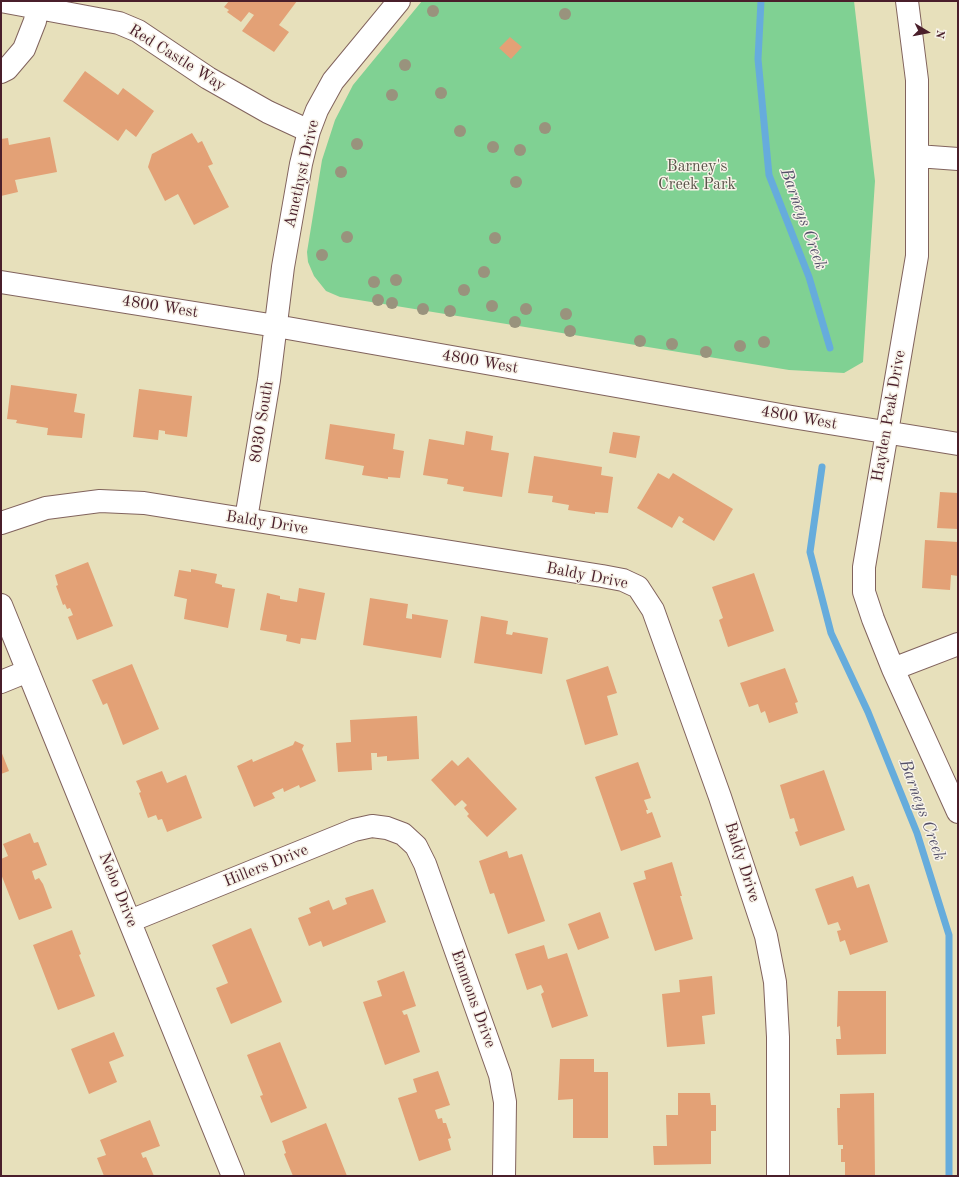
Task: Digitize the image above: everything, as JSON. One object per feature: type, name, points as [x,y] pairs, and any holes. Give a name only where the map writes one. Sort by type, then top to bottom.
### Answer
[{"type":"street","name":"Red Castle Way","points":[[1,1],[120,23],[138,31],[208,78],[268,112],[309,131]]},
{"type":"street","name":"Amethyst Drive","points":[[276,326],[283,267],[301,164],[309,131],[317,110],[334,81],[399,1]]},
{"type":"street","name":"Hayden Peak Drive","points":[[907,1],[917,80],[918,256],[886,433],[864,567],[864,592],[893,669],[958,812]]},
{"type":"street","points":[[1,72],[8,69],[24,49],[31,32],[38,7]]},
{"type":"street","points":[[917,156],[958,159]]},
{"type":"street","name":"4800 West","points":[[1,282],[276,326],[886,433],[958,444]]},
{"type":"street","name":"8030 South","points":[[246,519],[269,380],[276,326]]},
{"type":"street","name":"Baldy Drive","points":[[1,523],[46,508],[100,501],[144,502],[602,576],[623,580],[638,587],[653,610],[720,797],[766,936],[775,982],[778,1037],[778,1176]]},
{"type":"street","name":"Nebo Drive","points":[[1,605],[233,1176]]},
{"type":"street","points":[[893,669],[958,644]]},
{"type":"street","points":[[1,682],[28,671]]},
{"type":"street","name":"Hillers Drive","points":[[130,921],[354,830],[372,826],[387,828],[403,834]]},
{"type":"street","name":"Emmons Drive","points":[[403,834],[416,846],[425,864],[500,1075],[505,1102],[504,1176]]},
{"type":"green space","name":"Barney's Creek Park","points":[[422,1],[854,1],[875,181],[863,362],[844,373],[789,370],[340,297],[326,291],[314,276],[308,262],[307,252],[322,160],[335,120],[353,85]]},
{"type":"building","points":[[229,1],[297,1],[279,25],[289,32],[274,52],[242,31],[254,15],[249,12],[241,22],[227,12],[229,10],[224,7]]},
{"type":"building","points":[[510,37],[522,47],[511,59],[499,48]]},
{"type":"building","points":[[85,71],[118,95],[123,88],[154,111],[136,137],[126,129],[118,141],[63,101]]},
{"type":"building","points":[[192,133],[198,143],[202,141],[213,164],[208,166],[229,207],[194,225],[178,194],[165,201],[148,167],[152,154]]},
{"type":"building","points":[[50,137],[57,172],[15,180],[18,192],[1,196],[1,139],[8,138],[9,145]]},
{"type":"building","points":[[11,385],[77,394],[74,412],[85,414],[82,438],[47,435],[48,428],[16,423],[17,420],[7,419]]},
{"type":"building","points":[[139,389],[192,396],[187,437],[165,434],[165,431],[159,430],[158,440],[133,437]]},
{"type":"building","points":[[330,424],[395,434],[393,449],[404,451],[400,478],[388,477],[388,479],[362,475],[364,466],[325,459]]},
{"type":"building","points":[[466,431],[493,436],[491,450],[509,453],[502,497],[463,491],[464,487],[447,484],[448,479],[423,475],[429,439],[464,445]]},
{"type":"building","points":[[613,432],[640,436],[636,458],[609,453]]},
{"type":"building","points":[[534,456],[602,467],[601,475],[613,477],[608,513],[595,512],[595,514],[568,510],[569,505],[552,502],[553,496],[528,493]]},
{"type":"building","points":[[658,473],[669,479],[673,473],[733,509],[714,541],[682,522],[684,519],[679,516],[672,528],[637,508]]},
{"type":"building","points":[[940,492],[958,493],[958,529],[937,528]]},
{"type":"building","points":[[925,540],[958,542],[958,576],[951,575],[950,590],[922,588]]},
{"type":"building","points":[[88,562],[113,626],[77,640],[68,617],[73,615],[70,608],[67,609],[65,604],[63,605],[56,586],[58,585],[55,575]]},
{"type":"building","points":[[191,569],[217,574],[215,583],[222,585],[222,587],[235,589],[228,628],[184,619],[187,599],[174,596],[179,570],[191,572]]},
{"type":"building","points":[[754,573],[774,631],[728,647],[719,620],[723,618],[712,587]]},
{"type":"building","points":[[299,588],[325,593],[316,640],[301,638],[300,644],[286,641],[287,635],[260,630],[267,593],[280,596],[280,599],[297,602]]},
{"type":"building","points":[[370,598],[408,604],[406,618],[412,619],[412,614],[448,620],[441,658],[363,645]]},
{"type":"building","points":[[481,616],[508,621],[506,634],[512,635],[513,632],[548,638],[542,674],[474,663]]},
{"type":"building","points":[[132,664],[159,729],[123,745],[107,703],[103,705],[92,680]]},
{"type":"building","points":[[608,666],[617,693],[607,696],[618,735],[585,745],[566,680]]},
{"type":"building","points":[[785,668],[798,702],[795,703],[798,713],[769,723],[765,711],[761,713],[758,704],[749,707],[740,683]]},
{"type":"building","points":[[417,716],[419,759],[387,761],[387,756],[377,757],[377,753],[371,753],[372,770],[338,772],[336,743],[351,742],[350,720]]},
{"type":"building","points":[[295,741],[304,745],[302,749],[316,781],[300,788],[299,785],[284,792],[283,788],[272,793],[275,798],[254,807],[237,766],[252,759],[253,762],[293,745]]},
{"type":"building","points":[[1,751],[9,771],[1,774]]},
{"type":"building","points":[[468,757],[517,809],[487,837],[467,816],[469,814],[464,808],[467,805],[462,800],[455,806],[431,780],[452,760],[458,766]]},
{"type":"building","points":[[638,762],[651,798],[644,800],[648,810],[646,810],[647,814],[652,812],[661,837],[621,851],[595,777]]},
{"type":"building","points":[[824,770],[845,830],[800,846],[795,832],[798,831],[794,818],[790,819],[780,785]]},
{"type":"building","points":[[162,771],[167,783],[186,775],[202,818],[167,832],[162,819],[158,820],[156,815],[148,818],[139,793],[141,792],[136,781]]},
{"type":"building","points":[[30,833],[34,843],[38,842],[47,865],[32,871],[35,880],[39,878],[43,884],[52,908],[19,920],[1,874],[1,859],[8,856],[3,844]]},
{"type":"building","points":[[507,851],[509,858],[522,854],[545,921],[508,934],[494,893],[490,894],[479,861]]},
{"type":"building","points":[[672,862],[682,896],[680,896],[693,939],[655,951],[633,883],[646,879],[644,871]]},
{"type":"building","points":[[853,876],[857,888],[869,884],[888,942],[850,955],[845,940],[840,942],[837,931],[841,930],[838,922],[828,925],[815,889]]},
{"type":"building","points":[[373,889],[386,922],[323,947],[321,941],[309,946],[298,918],[311,913],[309,908],[329,900],[333,910],[347,904],[345,898]]},
{"type":"building","points":[[600,912],[609,938],[578,950],[568,924]]},
{"type":"building","points":[[251,928],[282,1002],[231,1024],[216,988],[228,983],[212,945]]},
{"type":"building","points":[[72,930],[81,954],[79,955],[95,996],[58,1010],[33,945]]},
{"type":"building","points":[[544,945],[548,959],[567,953],[588,1016],[552,1028],[541,994],[544,992],[541,985],[527,990],[515,954]]},
{"type":"building","points":[[404,971],[416,1006],[402,1011],[404,1015],[407,1014],[420,1052],[385,1065],[363,1002],[382,996],[377,981]]},
{"type":"building","points":[[712,976],[715,1014],[702,1016],[705,1044],[667,1047],[662,994],[680,992],[679,980]]},
{"type":"building","points":[[838,991],[886,991],[886,1054],[837,1055],[836,1039],[841,1039],[840,1026],[837,1027]]},
{"type":"building","points":[[114,1032],[124,1056],[109,1062],[117,1082],[89,1094],[71,1049]]},
{"type":"building","points":[[280,1042],[307,1108],[271,1123],[260,1096],[263,1095],[247,1055]]},
{"type":"building","points":[[560,1059],[594,1059],[594,1072],[608,1072],[608,1138],[573,1138],[573,1099],[558,1100]]},
{"type":"building","points":[[438,1071],[450,1105],[435,1110],[438,1119],[442,1118],[443,1123],[446,1123],[451,1138],[448,1139],[451,1150],[419,1161],[398,1098],[417,1092],[413,1079]]},
{"type":"building","points":[[678,1093],[710,1093],[711,1105],[716,1105],[716,1131],[711,1131],[711,1164],[654,1165],[653,1146],[667,1146],[666,1115],[678,1115]]},
{"type":"building","points":[[874,1093],[875,1176],[845,1176],[845,1162],[841,1162],[841,1149],[843,1149],[843,1145],[838,1145],[837,1108],[840,1108],[840,1094]]},
{"type":"building","points":[[150,1120],[160,1146],[141,1153],[143,1158],[146,1157],[154,1176],[104,1176],[97,1158],[106,1155],[100,1140]]},
{"type":"building","points":[[326,1123],[347,1176],[293,1176],[284,1154],[286,1153],[282,1141]]},
{"type":"waterway","name":"Barneys Creek","points":[[761,1],[758,59],[769,175],[809,277],[830,348]]},
{"type":"waterway","name":"Barneys Creek","points":[[822,467],[810,552],[831,633],[868,712],[917,833],[949,935],[949,1176]]}]
